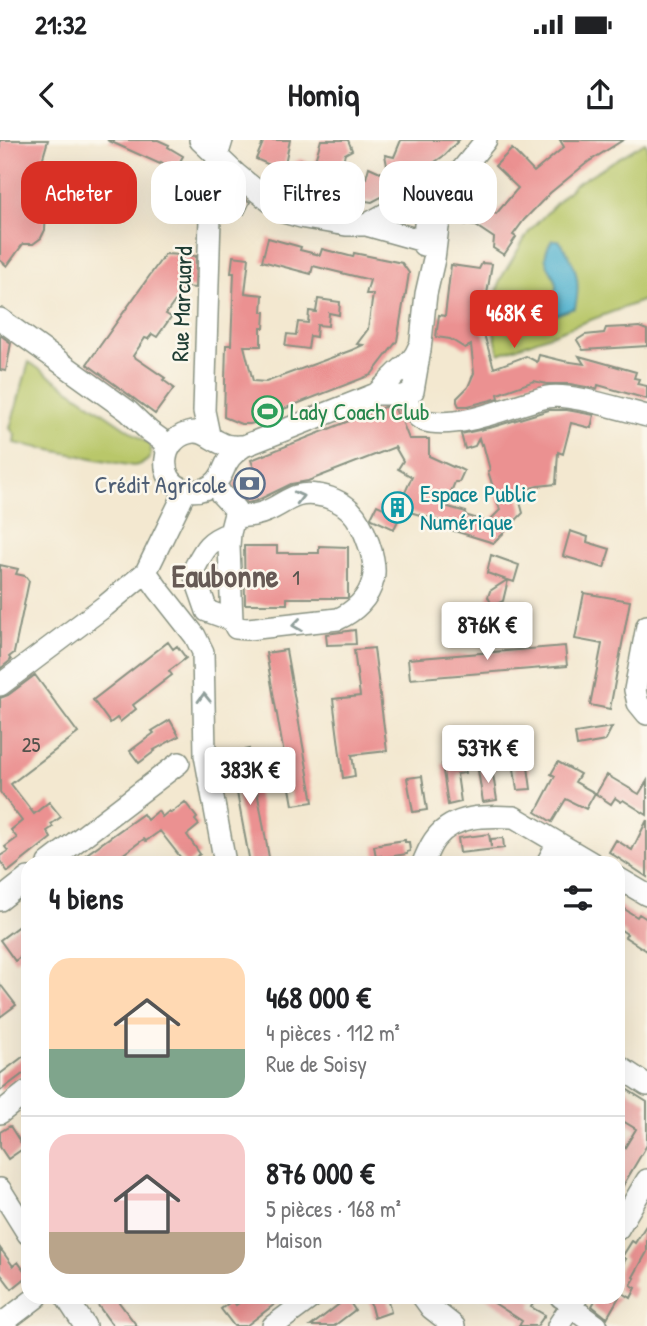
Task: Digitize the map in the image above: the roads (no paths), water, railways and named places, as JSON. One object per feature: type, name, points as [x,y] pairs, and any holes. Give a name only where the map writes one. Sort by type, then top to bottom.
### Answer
[{"type":"street","points":[[200,140],[219,148],[236,174],[283,212],[346,225],[366,225],[422,241]]},
{"type":"street","points":[[469,161],[486,141]]},
{"type":"street","name":"Rue Marcuard","points":[[212,437],[204,411],[210,219],[219,148]]},
{"type":"street","points":[[366,225],[379,218]]},
{"type":"street","points":[[425,224],[422,241],[426,293]]},
{"type":"street","points":[[204,411],[184,434],[172,442],[167,451],[165,460],[169,477],[186,490],[206,489],[233,455],[244,446],[399,387],[420,342],[439,224]]},
{"type":"street","points":[[0,319],[128,411],[163,442],[167,451]]},
{"type":"street","points":[[399,387],[418,418],[430,422],[457,422],[549,396],[565,397],[647,416]]},
{"type":"street","points":[[128,411],[170,433],[194,432],[212,437],[225,445],[244,446]]},
{"type":"street","points":[[195,636],[207,611],[193,572],[203,552],[214,538],[233,525],[277,507],[299,494],[320,495],[338,501],[351,510],[364,533],[373,560],[374,578],[370,590],[361,602],[338,620],[236,628],[232,620],[229,546],[233,525],[236,510],[221,494],[219,476],[224,453],[212,437]]},
{"type":"street","points":[[0,685],[146,572],[186,490]]},
{"type":"street","points":[[146,572],[195,636],[203,652],[205,755],[224,856]]},
{"type":"street","points":[[207,611],[232,620]]},
{"type":"street","points":[[647,626],[635,690],[638,704],[647,714]]},
{"type":"street","points":[[57,856],[179,763]]},
{"type":"street","points":[[427,854],[445,829],[462,820],[514,817],[581,856]]},
{"type":"street","points":[[551,856],[558,842]]},
{"type":"street","points":[[625,882],[647,895]]},
{"type":"street","points":[[0,900],[21,884]]},
{"type":"street","points":[[625,1071],[647,1085]]},
{"type":"street","points":[[0,1113],[21,1096]]},
{"type":"street","points":[[625,1217],[647,1180]]},
{"type":"street","points":[[0,1189],[21,1223]]},
{"type":"street","points":[[0,1325],[28,1304]]},
{"type":"street","points":[[71,1304],[85,1326]]},
{"type":"street","points":[[273,1326],[303,1304]]},
{"type":"street","points":[[428,1304],[454,1326]]},
{"type":"street","points":[[558,1326],[568,1304]]},
{"type":"street","points":[[574,1304],[597,1326]]},
{"type":"water","points":[[552,240],[559,240],[576,272],[578,289],[575,308],[521,327],[515,326],[518,304],[522,297],[531,304],[539,305],[547,301],[555,291],[555,281],[546,262],[547,249]]},
{"type":"place","name":"Lady Coach Club","points":[[267,411]]},
{"type":"place","name":"Crédit Agricole","points":[[250,484]]},
{"type":"place","name":"Espace Public Numérique","points":[[397,507]]},
{"type":"district","name":"Eaubonne","points":[[225,575]]}]
